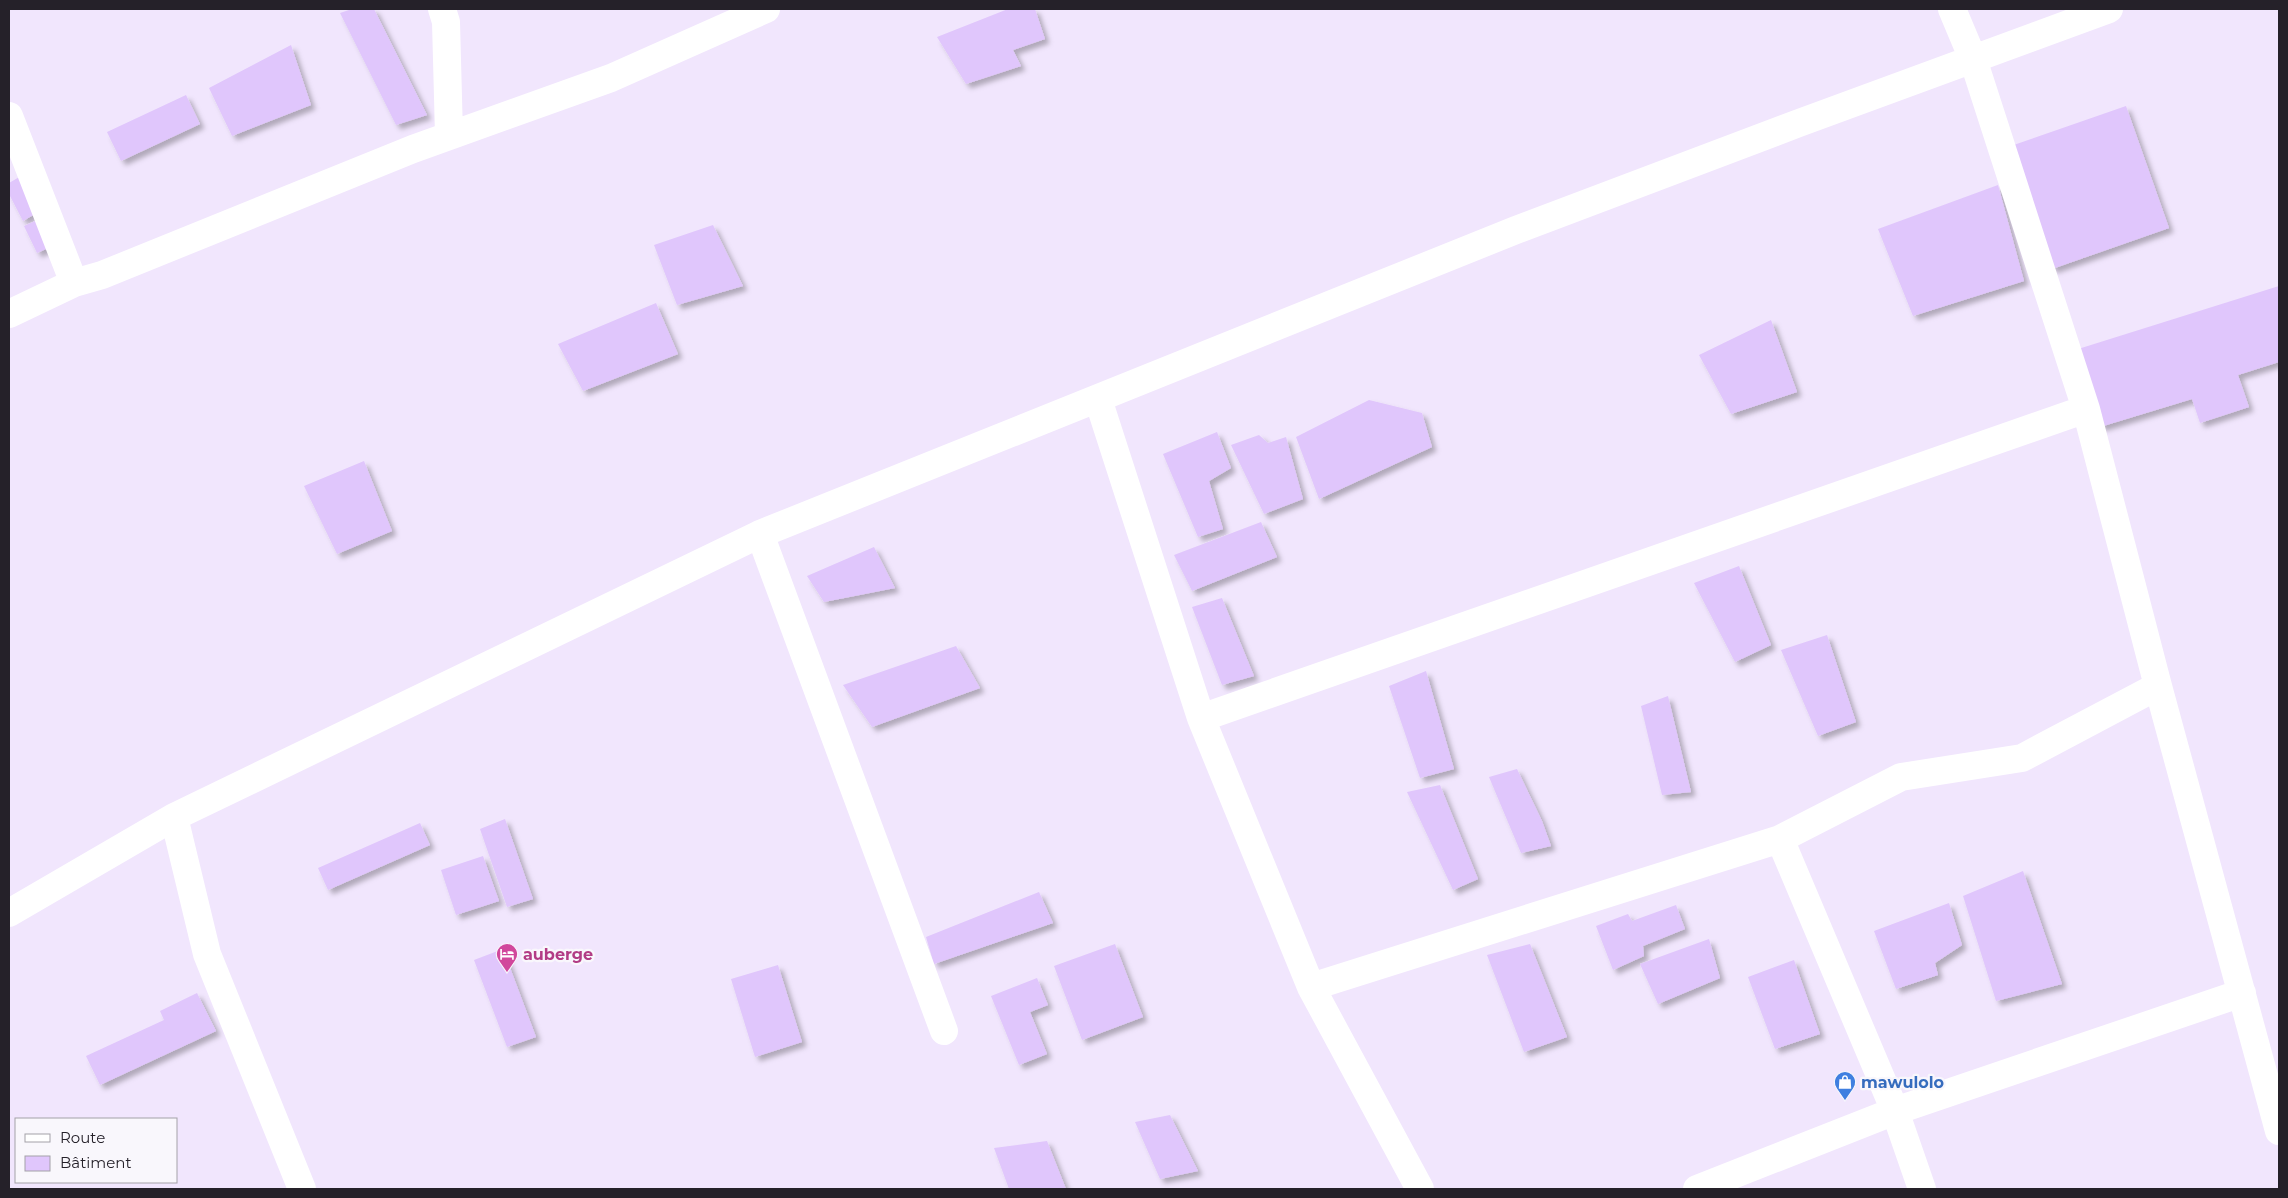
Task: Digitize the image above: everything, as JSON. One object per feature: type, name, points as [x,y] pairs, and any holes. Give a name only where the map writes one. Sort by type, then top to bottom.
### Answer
[{"type":"street","points":[[442,9],[446,22],[449,136]]},
{"type":"street","points":[[9,314],[74,282],[102,274],[449,136],[611,78],[766,9]]},
{"type":"street","points":[[1952,9],[1973,58],[2086,409],[2158,686],[2279,1131]]},
{"type":"street","points":[[9,913],[174,817],[760,534],[1516,230],[1973,58],[2109,9]]},
{"type":"street","points":[[9,116],[74,282]]},
{"type":"street","points":[[1098,399],[1201,718],[1311,987],[1420,1189]]},
{"type":"street","points":[[1201,718],[2086,409]]},
{"type":"street","points":[[760,534],[944,1031]]},
{"type":"street","points":[[1311,987],[1780,839],[1901,777],[2022,758],[2158,686]]},
{"type":"street","points":[[174,817],[207,954],[302,1189]]},
{"type":"street","points":[[1780,839],[1895,1111],[1922,1189]]},
{"type":"street","points":[[1696,1189],[1895,1111],[2242,992]]},
{"type":"building","points":[[352,9],[374,9],[427,115],[396,125],[340,13]]},
{"type":"building","points":[[1008,9],[1035,9],[1045,39],[1013,50],[1021,66],[966,84],[937,37]]},
{"type":"building","points":[[291,45],[311,105],[232,136],[209,88]]},
{"type":"building","points":[[186,95],[200,124],[121,161],[107,132]]},
{"type":"building","points":[[2126,106],[2169,228],[2052,269],[2008,147]]},
{"type":"building","points":[[21,176],[40,211],[23,221],[9,194],[9,183]]},
{"type":"building","points":[[1998,185],[2024,281],[1913,316],[1878,229]]},
{"type":"building","points":[[42,218],[55,245],[37,253],[24,226]]},
{"type":"building","points":[[713,225],[743,286],[677,305],[654,245]]},
{"type":"building","points":[[2279,286],[2279,362],[2238,375],[2249,407],[2200,423],[2192,399],[2100,427],[2075,350]]},
{"type":"building","points":[[656,303],[678,354],[583,391],[558,344]]},
{"type":"building","points":[[1771,320],[1797,392],[1731,414],[1699,355]]},
{"type":"building","points":[[1369,400],[1422,413],[1432,447],[1319,499],[1296,437]]},
{"type":"building","points":[[1217,432],[1231,468],[1209,481],[1223,529],[1198,537],[1163,454]]},
{"type":"building","points":[[1259,435],[1268,443],[1286,437],[1303,499],[1264,514],[1231,445]]},
{"type":"building","points":[[364,461],[392,531],[337,554],[304,486]]},
{"type":"building","points":[[1261,522],[1277,557],[1192,591],[1174,555]]},
{"type":"building","points":[[874,547],[895,588],[824,602],[807,576]]},
{"type":"building","points":[[1739,566],[1771,645],[1735,662],[1694,583]]},
{"type":"building","points":[[1222,598],[1254,676],[1222,685],[1192,607]]},
{"type":"building","points":[[1827,635],[1856,722],[1818,736],[1781,650]]},
{"type":"building","points":[[956,646],[980,688],[872,727],[843,685]]},
{"type":"building","points":[[1426,671],[1454,769],[1420,778],[1389,686]]},
{"type":"building","points":[[1668,696],[1691,792],[1662,795],[1641,706]]},
{"type":"building","points":[[1517,769],[1542,821],[1551,846],[1521,853],[1489,777]]},
{"type":"building","points":[[1440,785],[1478,879],[1453,890],[1407,792]]},
{"type":"building","points":[[505,819],[533,899],[507,907],[480,829]]},
{"type":"building","points":[[420,823],[430,845],[328,890],[318,868]]},
{"type":"building","points":[[483,856],[499,901],[456,915],[441,870]]},
{"type":"building","points":[[2023,871],[2062,984],[1996,1001],[1963,896]]},
{"type":"building","points":[[1039,892],[1053,923],[934,964],[926,937]]},
{"type":"building","points":[[1949,903],[1962,945],[1935,963],[1938,975],[1896,989],[1874,931]]},
{"type":"building","points":[[1676,905],[1685,929],[1643,946],[1644,956],[1613,970],[1596,926],[1628,914],[1632,921]]},
{"type":"building","points":[[1709,939],[1720,978],[1658,1004],[1640,964]]},
{"type":"building","points":[[1115,944],[1143,1017],[1082,1040],[1054,966]]},
{"type":"building","points":[[1530,944],[1567,1037],[1524,1052],[1487,955]]},
{"type":"building","points":[[503,949],[536,1037],[507,1047],[474,960]]},
{"type":"building","points":[[1794,960],[1820,1034],[1775,1049],[1748,977]]},
{"type":"building","points":[[778,965],[802,1042],[755,1057],[731,979]]},
{"type":"building","points":[[1037,978],[1048,1005],[1030,1012],[1047,1054],[1019,1065],[991,996]]},
{"type":"building","points":[[197,993],[216,1031],[100,1085],[86,1056],[164,1020],[160,1011]]},
{"type":"building","points":[[1170,1115],[1198,1171],[1160,1179],[1135,1122]]},
{"type":"building","points":[[1047,1141],[1066,1189],[1009,1189],[994,1148]]},
{"type":"place","name":"auberge","points":[[507,973]]},
{"type":"place","name":"mawulolo","points":[[1845,1101]]}]
